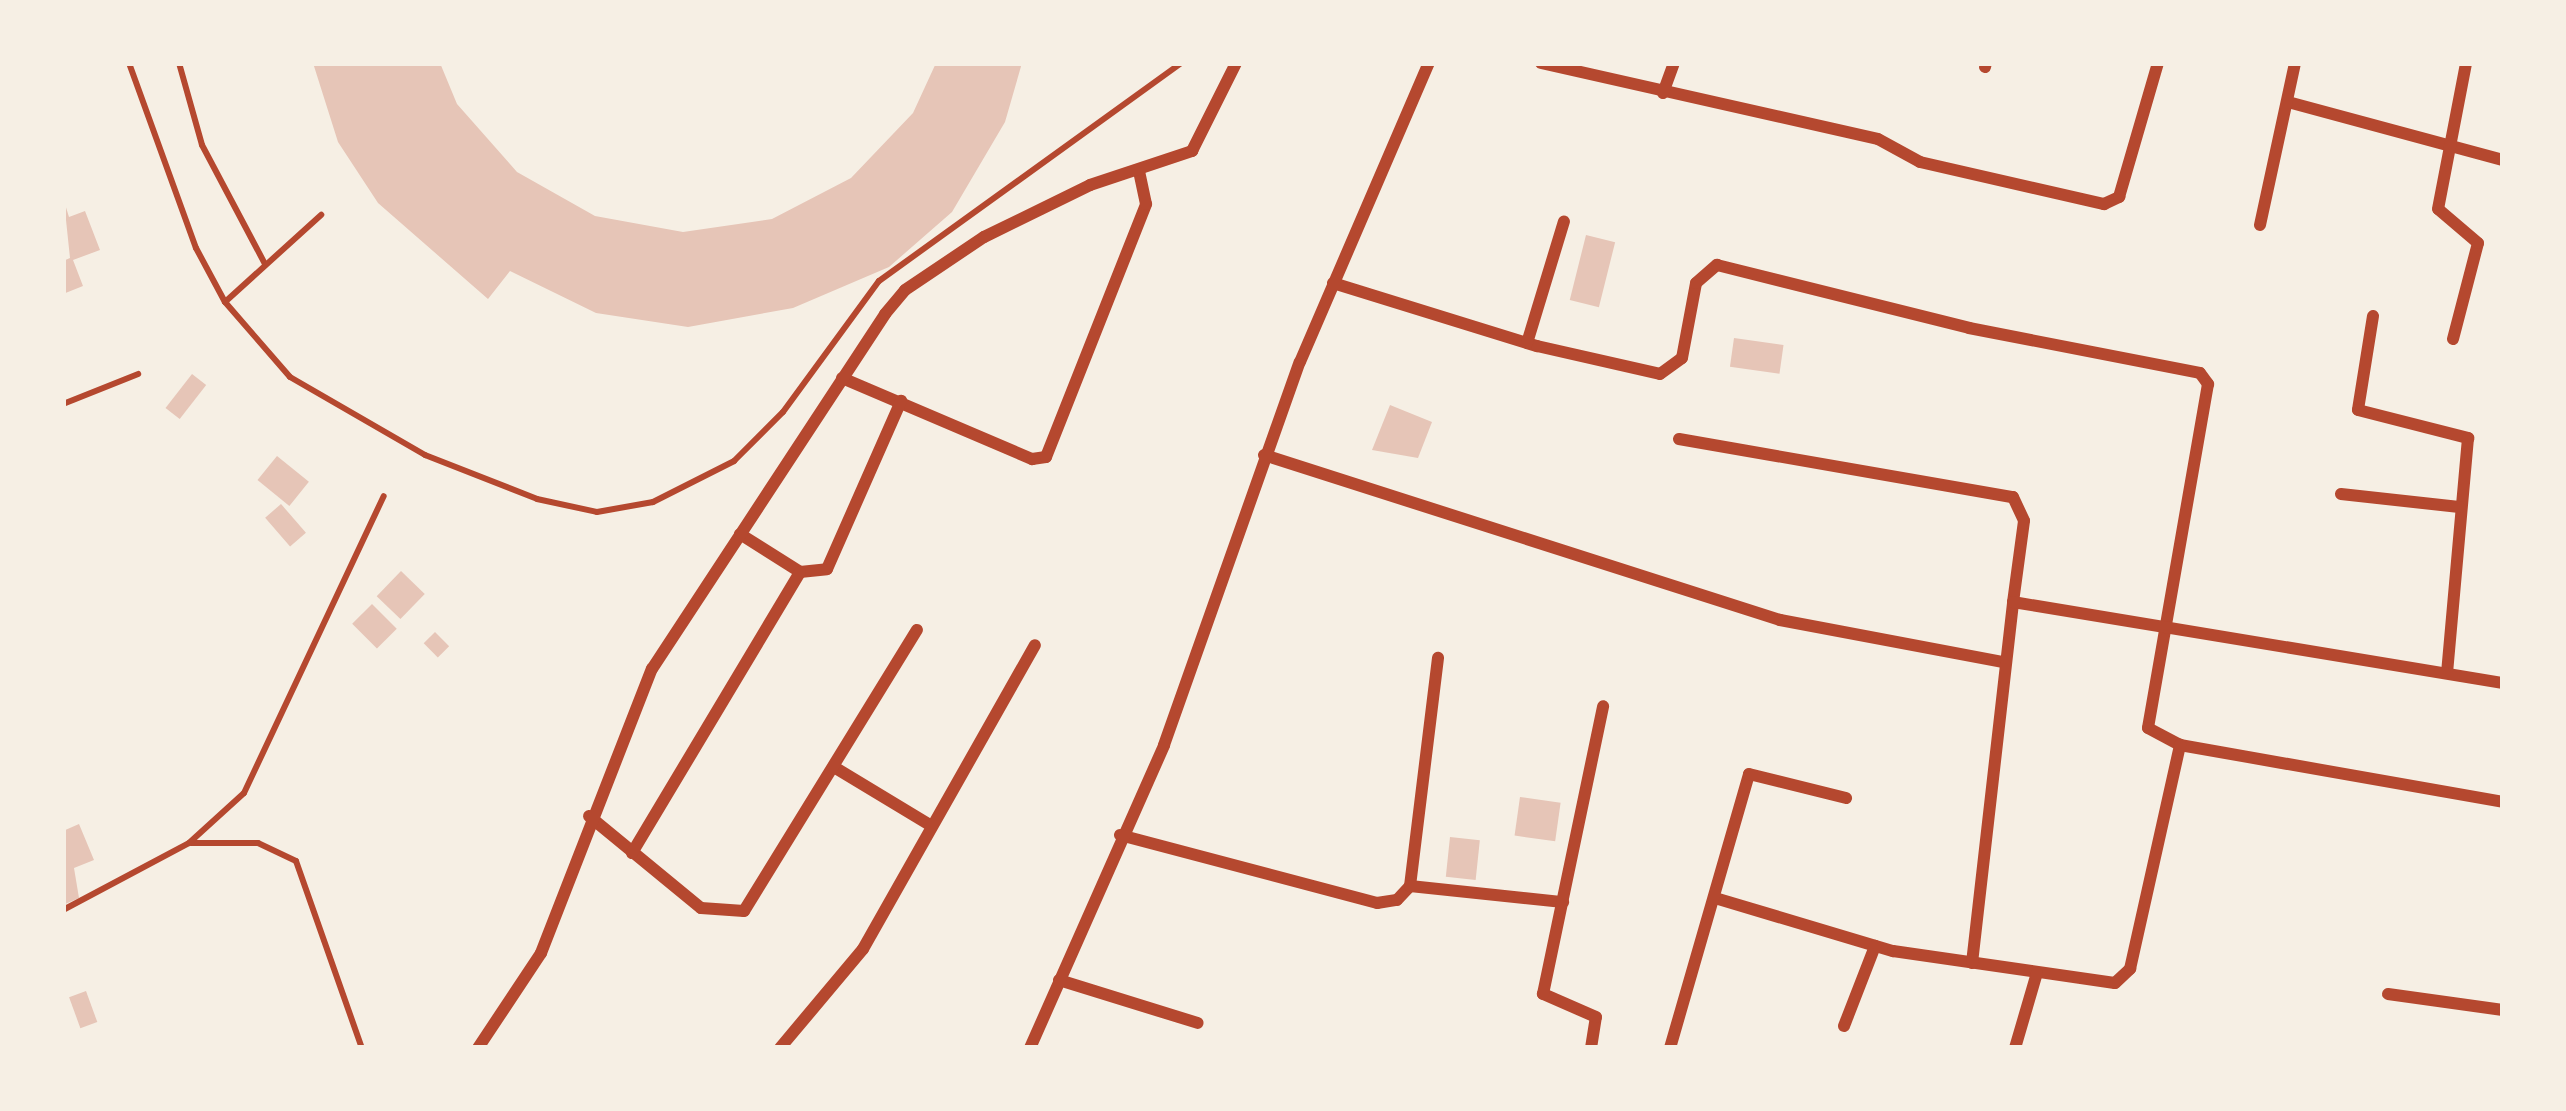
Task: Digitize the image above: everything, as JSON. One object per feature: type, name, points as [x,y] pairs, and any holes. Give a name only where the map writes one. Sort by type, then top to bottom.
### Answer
[{"type":"street","points":[[478,1048],[541,952],[589,816],[652,669],[896,299],[952,256],[1064,196],[1199,144],[1236,63]]},
{"type":"street","points":[[1030,1048],[1204,640],[1264,455],[1430,63]]},
{"type":"street","points":[[1541,63],[1878,139],[1920,162],[2104,204],[2119,197],[2158,63]]},
{"type":"street","points":[[1663,93],[1674,63]]},
{"type":"street","points":[[2260,225],[2295,63]]},
{"type":"street","points":[[2453,339],[2478,243],[2439,213],[2466,63]]},
{"type":"street","points":[[2288,102],[2503,160]]},
{"type":"street","points":[[842,378],[1032,459],[1053,452],[1146,204],[1139,170]]},
{"type":"street","points":[[1527,344],[1564,221]]},
{"type":"street","points":[[1333,283],[1527,344],[1668,372],[1682,358],[1696,283],[1717,265],[1969,328],[2200,373],[2208,384],[2147,722],[2155,736],[2180,745],[2503,802]]},
{"type":"street","points":[[2372,316],[2356,406],[2368,416],[2466,434],[2447,673]]},
{"type":"street","points":[[740,535],[800,572],[821,573],[832,564],[902,401]]},
{"type":"street","points":[[1679,439],[2013,496],[2024,521],[2002,662],[1972,963]]},
{"type":"street","points":[[1264,455],[1780,620],[2002,662]]},
{"type":"street","points":[[2341,494],[2459,507]]},
{"type":"street","points":[[632,853],[800,572]]},
{"type":"street","points":[[2013,602],[2503,682]]},
{"type":"street","points":[[589,816],[701,908],[743,910],[917,630]]},
{"type":"street","points":[[780,1048],[863,949],[928,824],[1035,645]]},
{"type":"street","points":[[1120,835],[1377,903],[1397,900],[1410,886],[1438,658]]},
{"type":"street","points":[[1591,1048],[1596,1017],[1544,994],[1604,706]]},
{"type":"street","points":[[1715,898],[1874,946],[2104,984],[2127,975],[2180,745]]},
{"type":"street","points":[[834,767],[928,824]]},
{"type":"street","points":[[1670,1048],[1749,774],[1846,798]]},
{"type":"street","points":[[1410,886],[1563,902]]},
{"type":"street","points":[[1844,1026],[1874,946]]},
{"type":"street","points":[[2015,1048],[2037,973]]},
{"type":"street","points":[[1060,980],[1198,1023]]},
{"type":"street","points":[[2388,994],[2503,1010]]},
{"type":"lane","points":[[129,63],[196,248],[225,302],[290,377],[425,455],[564,507],[597,512],[653,502],[699,483],[762,437],[843,320],[896,266],[1181,63]]},
{"type":"lane","points":[[179,63],[202,145],[266,264]]},
{"type":"lane","points":[[225,302],[321,215]]},
{"type":"lane","points":[[63,404],[138,374]]},
{"type":"lane","points":[[63,910],[189,843],[244,793],[263,762],[384,496]]},
{"type":"lane","points":[[189,843],[258,843],[296,861],[362,1048]]},
{"type":"building","points":[[313,63],[440,63],[457,104],[517,172],[595,216],[683,232],[772,219],[851,178],[913,113],[936,63],[1022,63],[1005,122],[952,212],[889,267],[793,308],[688,327],[596,313],[510,271],[488,299],[378,203],[338,142]]},
{"type":"building","points":[[64,201],[69,217],[85,211],[100,250],[73,260],[83,286],[63,294],[63,261],[70,258]]},
{"type":"building","points":[[1586,235],[1615,242],[1599,307],[1570,300]]},
{"type":"building","points":[[1734,338],[1784,345],[1779,374],[1730,367]]},
{"type":"building","points":[[192,374],[206,385],[180,419],[166,408]]},
{"type":"building","points":[[1390,405],[1432,422],[1418,458],[1372,450]]},
{"type":"building","points":[[277,456],[309,482],[289,506],[257,480]]},
{"type":"building","points":[[281,504],[306,533],[290,546],[265,518]]},
{"type":"building","points":[[401,571],[425,594],[400,619],[377,596]]},
{"type":"building","points":[[372,604],[397,629],[377,649],[352,624]]},
{"type":"building","points":[[435,632],[449,646],[438,657],[424,643]]},
{"type":"building","points":[[1520,797],[1561,803],[1555,841],[1515,836]]},
{"type":"building","points":[[79,824],[94,860],[74,868],[79,898],[63,905],[63,831]]},
{"type":"building","points":[[1450,837],[1480,840],[1476,880],[1446,877]]},
{"type":"building","points":[[86,991],[97,1022],[80,1028],[69,997]]}]
